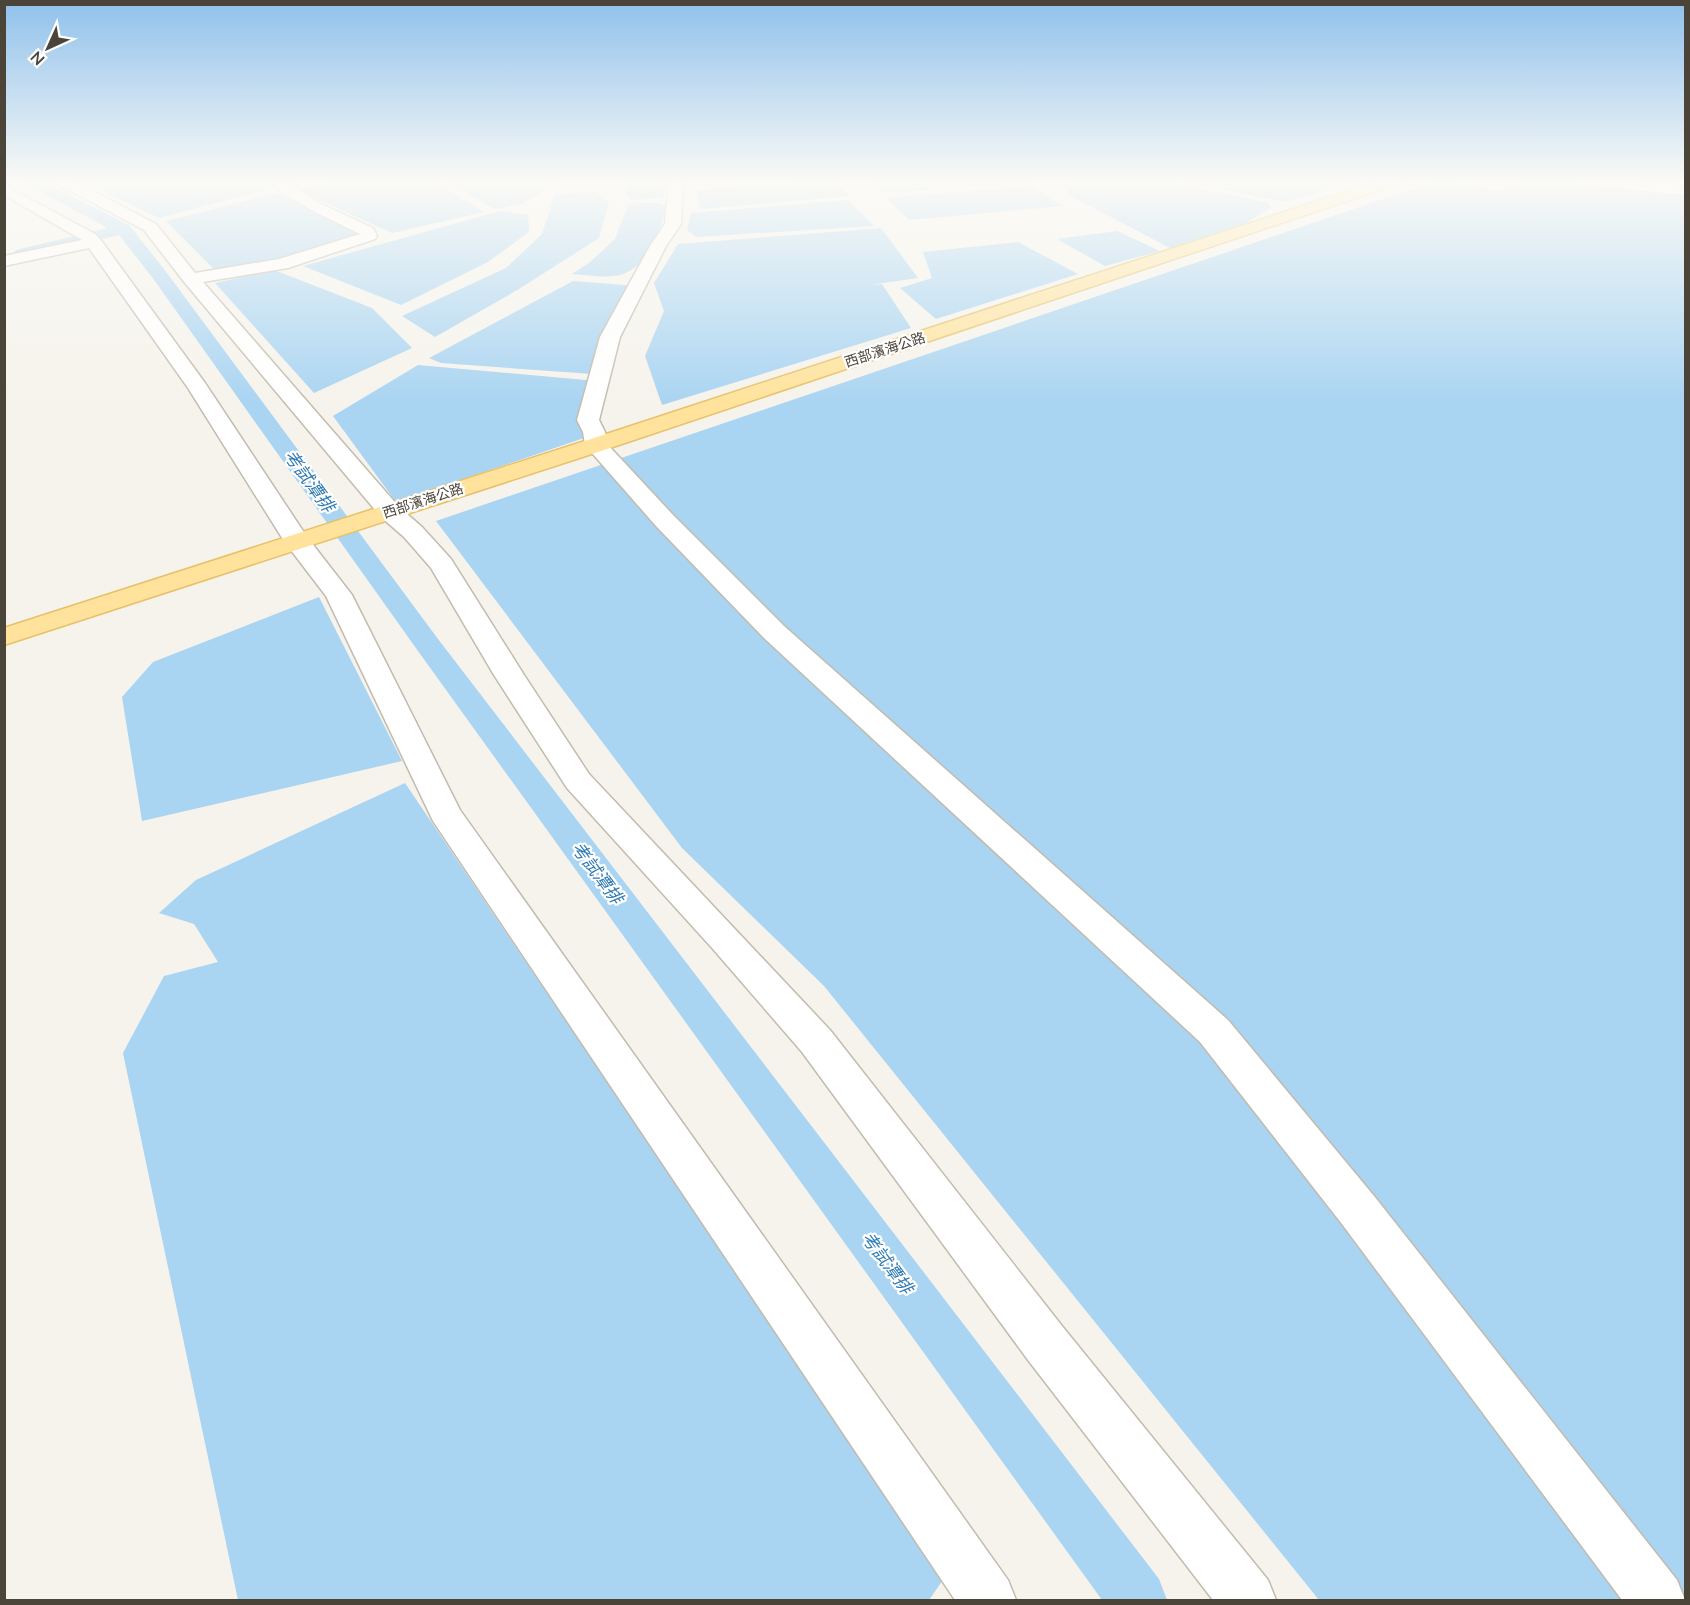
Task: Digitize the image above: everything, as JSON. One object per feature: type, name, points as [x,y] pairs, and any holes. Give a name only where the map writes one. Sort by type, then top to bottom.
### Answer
[{"type":"main road","name":"西部濱海公路","points":[[304,539],[1170,255]]},
{"type":"main road","points":[[4,638],[304,539]]},
{"type":"lane","points":[[4,261],[33,255]]},
{"type":"lane","points":[[103,255],[304,539],[339,595],[445,813],[988,1600]]},
{"type":"lane","points":[[172,255],[381,515],[413,532],[442,564],[509,675],[578,781],[726,940],[816,1041],[1038,1333],[1248,1600]]},
{"type":"lane","points":[[191,279],[282,264],[310,255]]},
{"type":"lane","points":[[653,255],[610,337],[588,420],[594,432],[596,445],[665,521],[774,632],[1214,1031],[1358,1210],[1657,1600]]},
{"type":"water","points":[[200,255],[309,255],[306,256],[216,271]]},
{"type":"water","points":[[343,255],[498,255],[488,262],[401,305],[303,266]]},
{"type":"water","points":[[520,255],[572,255],[519,289],[435,337],[402,316],[506,268]]},
{"type":"water","points":[[598,255],[647,255],[640,263],[623,274],[598,276],[572,274]]},
{"type":"water","points":[[671,255],[901,255],[918,278],[869,285],[882,284],[911,328],[662,405],[645,356],[664,311],[654,283]]},
{"type":"water","points":[[924,255],[1042,255],[1078,274],[936,319],[900,288],[932,278]]},
{"type":"water","points":[[1085,255],[1146,255],[1105,266]]},
{"type":"water","points":[[1219,255],[1685,255],[1685,1600],[1319,1600],[824,986],[682,848],[436,521]]},
{"type":"water","points":[[274,270],[372,308],[412,348],[314,393],[215,283]]},
{"type":"water","points":[[573,281],[638,286],[592,374],[441,363],[429,358]]},
{"type":"water","points":[[418,365],[597,381],[587,437],[396,502],[333,416]]},
{"type":"water","points":[[319,597],[402,761],[142,821],[122,697],[153,662]]},
{"type":"water","points":[[405,783],[555,1005],[958,1558],[929,1600],[238,1600],[123,1053],[164,976],[218,962],[194,924],[159,913],[196,880]]},
{"type":"waterway","name":"考試潭排","points":[[144,255],[428,645],[1138,1600]]}]
